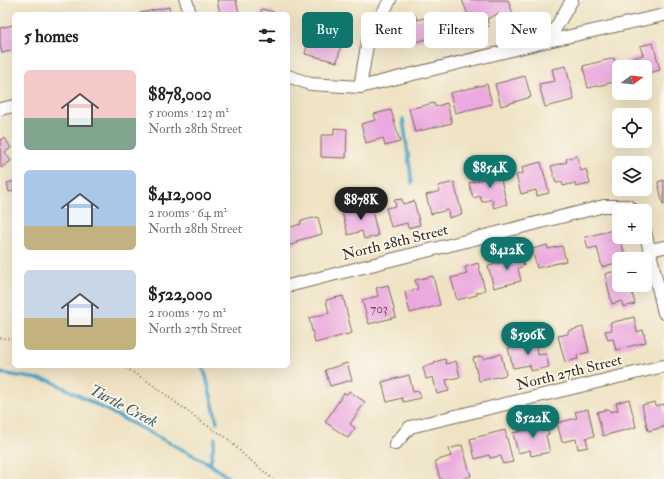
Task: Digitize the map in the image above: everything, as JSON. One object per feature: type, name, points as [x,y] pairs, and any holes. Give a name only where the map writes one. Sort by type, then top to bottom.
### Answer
[{"type":"street","points":[[186,0],[189,12]]},
{"type":"street","points":[[360,87],[368,40],[390,0]]},
{"type":"street","points":[[551,36],[572,0]]},
{"type":"street","points":[[551,40],[664,15]]},
{"type":"street","points":[[290,77],[310,84],[360,87],[519,48]]},
{"type":"street","points":[[0,109],[12,106]]},
{"type":"street","name":"North 28th Street","points":[[290,285],[604,206],[612,207]]},
{"type":"street","points":[[648,244],[664,313]]},
{"type":"street","points":[[650,250],[664,247]]},
{"type":"street","name":"North 27th Street","points":[[394,444],[410,427],[664,366]]},
{"type":"path","points":[[0,338],[12,339]]},
{"type":"path","points":[[126,368],[150,383],[203,423],[227,438],[245,456],[273,479]]},
{"type":"building","points":[[217,0],[236,0],[239,12],[220,12]]},
{"type":"building","points":[[462,0],[508,0],[512,12],[496,12],[496,15],[488,19],[488,12],[467,12]]},
{"type":"building","points":[[169,7],[170,12],[145,12]]},
{"type":"building","points":[[262,9],[274,12],[261,12]]},
{"type":"building","points":[[416,17],[417,20],[424,18],[424,40],[416,42]]},
{"type":"building","points":[[12,25],[12,50],[2,53],[0,45],[0,28]]},
{"type":"building","points":[[653,43],[660,70],[652,72],[652,60],[625,60],[643,55],[640,46]]},
{"type":"building","points":[[306,48],[340,48],[337,62],[305,54]]},
{"type":"building","points":[[614,58],[614,60],[612,60],[612,83],[588,88],[583,66]]},
{"type":"building","points":[[566,66],[574,100],[545,107],[539,84],[555,81],[552,69]]},
{"type":"building","points":[[525,76],[531,97],[501,106],[495,84]]},
{"type":"building","points":[[487,84],[492,104],[455,113],[450,93]]},
{"type":"building","points":[[434,103],[435,107],[447,103],[452,123],[415,132],[409,109]]},
{"type":"building","points":[[391,110],[400,142],[385,146],[383,138],[366,143],[361,124],[376,120],[374,114]]},
{"type":"building","points":[[334,128],[347,129],[346,158],[321,157],[321,135],[334,135]]},
{"type":"building","points":[[5,138],[11,148],[5,152],[11,161],[1,168],[0,140]]},
{"type":"building","points":[[577,156],[581,171],[586,169],[590,184],[576,187],[575,183],[563,186],[562,182],[556,183],[551,166],[567,162],[566,159]]},
{"type":"building","points":[[541,162],[549,193],[537,196],[536,190],[521,194],[516,175],[523,173],[522,167]]},
{"type":"building","points":[[498,168],[507,204],[494,208],[492,199],[482,202],[480,196],[473,198],[469,183],[491,177],[490,171]]},
{"type":"building","points":[[664,180],[664,205],[663,205],[658,182]]},
{"type":"building","points":[[12,182],[12,191],[9,192],[7,183]]},
{"type":"building","points":[[454,182],[462,214],[449,218],[448,210],[431,214],[426,195],[440,191],[438,186]]},
{"type":"building","points":[[402,199],[403,204],[414,201],[420,225],[408,228],[407,223],[391,227],[386,208],[396,206],[394,200]]},
{"type":"building","points":[[370,201],[378,236],[364,239],[362,231],[348,235],[342,212],[356,209],[355,205]]},
{"type":"building","points":[[318,217],[322,234],[296,241],[297,243],[290,245],[290,227],[301,224],[300,221]]},
{"type":"building","points":[[612,230],[612,244],[622,244],[624,252],[612,252],[612,264],[602,267],[597,247],[588,249],[585,237]]},
{"type":"building","points":[[547,245],[548,249],[562,246],[566,261],[537,268],[532,249]]},
{"type":"building","points":[[520,253],[524,266],[518,268],[521,281],[494,288],[488,266],[505,262],[504,258]]},
{"type":"building","points":[[478,263],[485,290],[476,293],[477,295],[457,300],[451,278],[467,274],[465,267]]},
{"type":"building","points":[[612,272],[612,292],[632,292],[635,304],[623,307],[622,301],[612,304],[605,274]]},
{"type":"building","points":[[433,276],[440,305],[410,313],[405,292],[418,289],[415,280]]},
{"type":"building","points":[[388,285],[396,317],[369,324],[362,300],[378,296],[376,288]]},
{"type":"building","points":[[343,296],[352,333],[315,343],[309,318],[329,313],[326,300]]},
{"type":"building","points":[[634,317],[637,332],[643,330],[646,342],[616,350],[613,339],[608,340],[605,331],[612,330],[610,323]]},
{"type":"building","points":[[583,327],[589,352],[577,355],[578,359],[565,362],[558,336],[568,334],[568,331]]},
{"type":"building","points":[[533,335],[538,355],[546,354],[549,367],[531,371],[530,365],[513,368],[508,348],[526,344],[524,337]]},
{"type":"building","points":[[501,354],[506,375],[479,381],[473,358],[482,356],[483,359]]},
{"type":"building","points":[[445,359],[446,364],[456,361],[460,377],[446,380],[449,391],[437,394],[433,377],[426,379],[423,367],[435,364],[434,362]]},
{"type":"building","points":[[347,363],[352,380],[330,386],[325,370]]},
{"type":"building","points":[[409,375],[413,392],[419,391],[421,398],[403,402],[402,398],[387,402],[382,382]]},
{"type":"building","points":[[349,391],[365,402],[350,424],[355,428],[348,438],[325,422],[344,393],[347,394]]},
{"type":"building","points":[[629,399],[636,427],[603,436],[597,412],[609,409],[610,412],[618,410],[616,403]]},
{"type":"building","points":[[655,402],[656,406],[664,404],[664,427],[648,431],[642,405]]},
{"type":"building","points":[[588,409],[594,436],[586,438],[588,447],[578,449],[576,439],[562,442],[557,423],[577,418],[575,412]]},
{"type":"building","points":[[545,420],[549,434],[546,435],[550,452],[531,456],[530,450],[518,453],[513,433],[531,429],[530,424]]},
{"type":"building","points":[[505,430],[513,462],[503,464],[501,456],[490,458],[489,455],[475,459],[470,439]]},
{"type":"building","points":[[462,445],[471,476],[461,479],[440,479],[435,461],[451,456],[449,449]]},
{"type":"waterway","points":[[403,119],[412,183]]},
{"type":"waterway","points":[[203,368],[217,422]]},
{"type":"waterway","name":"Turtle Creek","points":[[0,373],[51,381],[210,464],[230,479]]},
{"type":"waterway","points":[[210,464],[215,438]]}]
